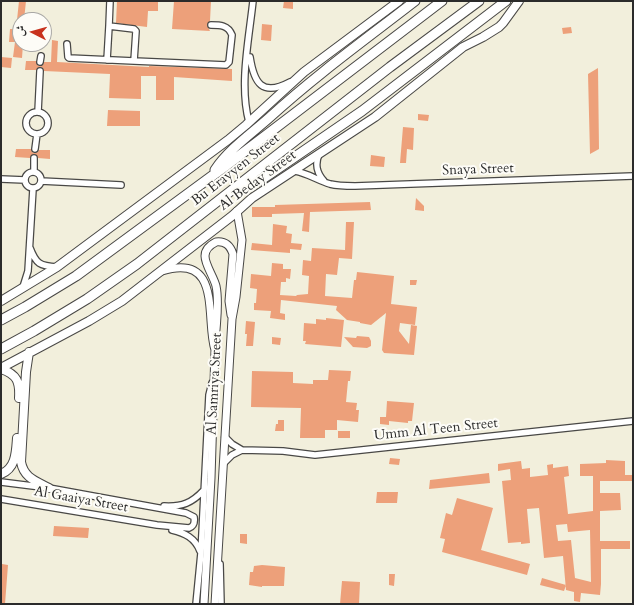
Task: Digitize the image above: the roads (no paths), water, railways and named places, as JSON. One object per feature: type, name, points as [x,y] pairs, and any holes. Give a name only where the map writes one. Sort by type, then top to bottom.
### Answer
[{"type":"highway","points":[[208,179],[227,155],[284,103],[415,1]]},
{"type":"highway","name":"Bu Erayyen Street","points":[[1,320],[76,276],[208,179],[442,1]]},
{"type":"highway","name":"Bu Erayyen Street","points":[[1,348],[34,331],[110,284],[231,192],[390,67],[479,1]]},
{"type":"highway","points":[[231,192],[261,180],[350,119],[506,1]]},
{"type":"main road","points":[[1,301],[57,267],[249,122],[298,77],[399,1]]},
{"type":"main road","name":"Al Beday Street","points":[[1,368],[89,321],[122,301],[252,198],[375,117],[463,47],[499,27],[519,1]]},
{"type":"main road","points":[[29,352],[26,372],[22,462],[23,469],[26,474],[49,488]]},
{"type":"main road","points":[[1,368],[9,371],[13,375],[19,384],[20,389],[15,459],[9,469],[1,474]]},
{"type":"street","points":[[107,60],[110,1]]},
{"type":"street","points":[[249,122],[245,93],[248,45],[254,1]]},
{"type":"street","points":[[68,44],[69,58],[226,65],[229,62],[232,35],[225,26],[211,25]]},
{"type":"street","points":[[109,26],[136,30],[134,61]]},
{"type":"street","points":[[248,45],[253,76],[262,85],[267,88],[281,87],[298,77]]},
{"type":"street","points":[[38,112],[40,71]]},
{"type":"street","points":[[38,112],[45,116],[48,124],[44,131],[37,134],[28,129],[26,125],[29,116],[38,112]]},
{"type":"street","points":[[35,149],[37,134]]},
{"type":"street","points":[[320,153],[317,162],[317,171],[325,182]]},
{"type":"street","points":[[34,158],[34,172]]},
{"type":"street","name":"Snaya Street","points":[[294,170],[340,186],[633,176]]},
{"type":"street","points":[[25,180],[28,174],[34,172]]},
{"type":"street","points":[[33,189],[39,186],[41,181],[39,175],[34,172]]},
{"type":"street","points":[[1,179],[25,180]]},
{"type":"street","points":[[25,180],[27,185],[33,189]]},
{"type":"street","points":[[41,181],[121,185]]},
{"type":"street","points":[[23,288],[28,274],[33,189]]},
{"type":"street","name":"Al Samriya Street","points":[[215,604],[232,319],[236,297],[242,240],[237,211]]},
{"type":"street","points":[[215,350],[217,292],[205,256],[208,247],[216,242],[225,243],[232,251],[233,257],[230,301],[232,319]]},
{"type":"street","points":[[29,245],[33,256],[38,263],[46,266],[57,267]]},
{"type":"street","name":"Al Samriya Street","points":[[158,273],[178,268],[192,270],[205,283],[209,296],[212,343],[215,350],[211,478],[204,604]]},
{"type":"street","name":"Al Samriya Street","points":[[196,604],[201,553],[209,395],[214,380]]},
{"type":"street","name":"Umm Al Teen Street","points":[[242,450],[283,451],[315,455],[633,421]]},
{"type":"street","points":[[225,437],[232,444],[242,450]]},
{"type":"street","points":[[224,463],[232,455],[242,450]]},
{"type":"street","name":"Al Gaaiya Street","points":[[1,482],[49,488],[190,514],[194,520],[193,525],[189,528],[157,525],[1,499]]},
{"type":"street","name":"Al Gaaiya Street","points":[[148,506],[173,507],[184,505],[195,499],[204,490]]},
{"type":"street","name":"Al Gaaiya Street","points":[[157,525],[185,534],[196,542],[201,553]]},
{"type":"street","name":"Al Samriya Street","points":[[218,559],[220,569],[221,604]]}]
